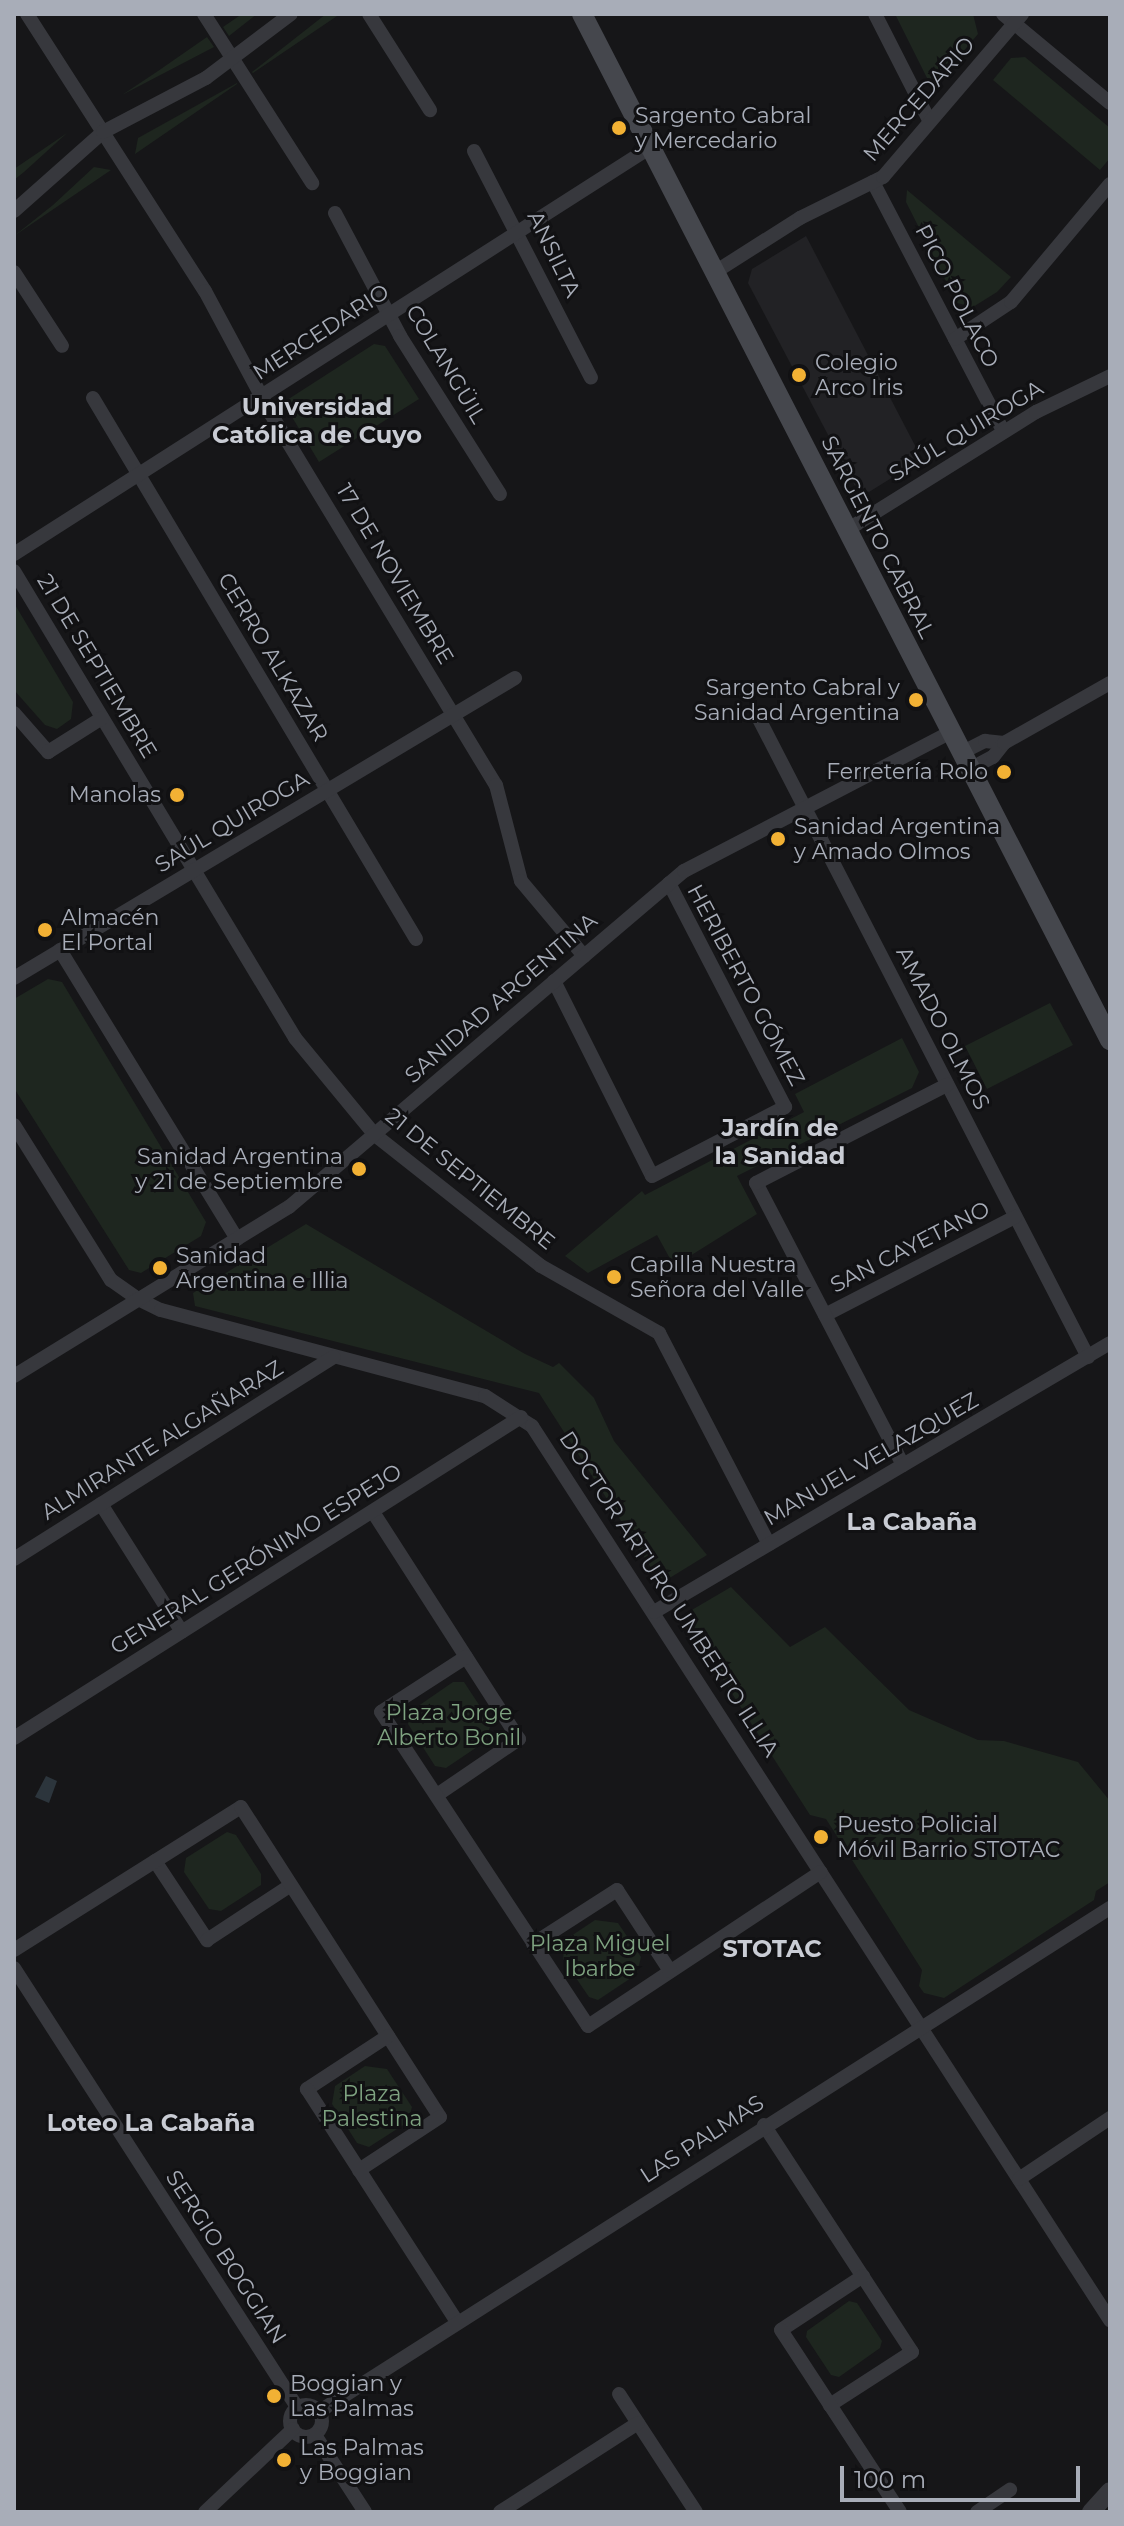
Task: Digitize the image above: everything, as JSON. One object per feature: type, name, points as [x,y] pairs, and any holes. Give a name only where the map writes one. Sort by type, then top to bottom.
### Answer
[{"type":"main road","name":"SARGENTO CABRAL","points":[[582,14],[1110,1040]]},
{"type":"street","name":"17 DE NOVIEMBRE","points":[[27,14],[205,291],[262,396],[496,785],[521,881],[584,956]]},
{"type":"street","points":[[204,14],[312,183]]},
{"type":"street","points":[[14,211],[103,132],[233,60],[291,14]]},
{"type":"street","points":[[369,14],[430,110]]},
{"type":"street","points":[[875,14],[930,122]]},
{"type":"street","points":[[1013,17],[1110,103]]},
{"type":"street","name":"MERCEDARIO","points":[[715,272],[800,218],[873,182],[930,122],[1013,17]]},
{"type":"street","name":"MERCEDARIO","points":[[14,554],[651,147]]},
{"type":"street","name":"ANSILTA","points":[[474,151],[591,378]]},
{"type":"street","name":"PICO POLACO","points":[[873,182],[1003,431]]},
{"type":"street","points":[[955,339],[1011,302],[1110,184]]},
{"type":"street","name":"COLANGÜIL","points":[[335,213],[390,314],[500,494]]},
{"type":"street","points":[[14,272],[62,346]]},
{"type":"street","name":"SAÚL QUIROGA","points":[[847,530],[1003,431],[1110,376]]},
{"type":"street","name":"CERRO ALKAZAR","points":[[93,398],[416,939]]},
{"type":"street","name":"21 DE SEPTIEMBRE","points":[[14,571],[295,1038],[375,1135],[541,1266],[659,1333],[769,1544]]},
{"type":"street","name":"SAÚL QUIROGA","points":[[14,978],[515,678]]},
{"type":"street","points":[[966,761],[992,757],[1004,743],[1110,683]]},
{"type":"street","points":[[14,713],[48,752],[102,718]]},
{"type":"street","name":"AMADO OLMOS","points":[[759,719],[1088,1357]]},
{"type":"street","name":"SANIDAD ARGENTINA","points":[[14,1376],[289,1207],[669,883],[805,807],[951,732]]},
{"type":"street","name":"HERIBERTO GÓMEZ","points":[[554,981],[652,1176],[785,1107],[669,883]]},
{"type":"street","points":[[60,950],[237,1239]]},
{"type":"street","points":[[903,1465],[756,1183],[947,1085]]},
{"type":"street","name":"DOCTOR ARTURO UMBERTO ILLIA","points":[[14,1125],[111,1280],[138,1299],[333,1357],[485,1396],[521,1417],[545,1439],[1110,2320]]},
{"type":"street","name":"SAN CAYETANO","points":[[825,1315],[1015,1217]]},
{"type":"street","name":"MANUEL VELAZQUEZ","points":[[654,1612],[1110,1343]]},
{"type":"street","name":"ALMIRANTE ALGAÑARAZ","points":[[14,1559],[333,1357]]},
{"type":"street","name":"GENERAL GERÓNIMO ESPEJO","points":[[14,1738],[521,1417]]},
{"type":"street","points":[[101,1504],[182,1632]]},
{"type":"street","points":[[373,1512],[519,1739],[437,1795]]},
{"type":"street","points":[[466,1657],[381,1712],[588,2026],[821,1872]]},
{"type":"street","points":[[14,1950],[241,1807],[440,2117],[359,2170]]},
{"type":"street","points":[[155,1861],[207,1940],[291,1885]]},
{"type":"street","points":[[533,1944],[617,1890],[670,1971]]},
{"type":"street","name":"LAS PALMAS","points":[[320,2411],[764,2125],[923,2031],[1110,1908]]},
{"type":"street","name":"SERGIO BOGGIAN","points":[[14,1968],[297,2407]]},
{"type":"street","points":[[388,2036],[307,2089],[457,2322]]},
{"type":"street","points":[[1019,2179],[1110,2118]]},
{"type":"street","points":[[764,2125],[912,2352],[830,2405]]},
{"type":"street","points":[[863,2276],[781,2330],[900,2512]]},
{"type":"street","points":[[619,2394],[696,2512]]},
{"type":"street","points":[[309,2404],[320,2411],[322,2424],[315,2435],[303,2436],[293,2429],[290,2419],[297,2407],[309,2404]]},
{"type":"street","points":[[500,2512],[638,2423]]},
{"type":"street","points":[[205,2512],[293,2429]]},
{"type":"street","points":[[315,2435],[365,2512]]},
{"type":"street","points":[[977,2512],[1010,2490]]},
{"type":"street","points":[[1091,2512],[1110,2491]]},
{"type":"shaded area","name":"Colegio Arco Iris","points":[[806,236],[922,459],[869,492],[856,488],[748,283],[752,269]]},
{"type":"shaded area","points":[[46,1776],[57,1781],[49,1803],[35,1797]]},
{"type":"green space","points":[[242,14],[257,14],[229,36],[223,27]]},
{"type":"green space","points":[[326,14],[340,14],[252,72]]},
{"type":"green space","points":[[895,14],[973,14],[978,34],[940,79],[927,78]]},
{"type":"green space","points":[[207,37],[214,47],[122,95],[158,71]]},
{"type":"green space","points":[[1025,57],[1110,128],[1110,158],[1100,170],[993,80],[1011,58]]},
{"type":"green space","points":[[237,84],[135,154],[138,138]]},
{"type":"green space","points":[[67,133],[24,172],[14,180],[14,169]]},
{"type":"green space","points":[[94,167],[111,170],[14,236],[53,205]]},
{"type":"green space","points":[[907,190],[1011,277],[997,292],[973,307],[957,303],[906,202]]},
{"type":"green space","points":[[374,344],[385,346],[419,399],[319,462],[286,407],[287,400]]},
{"type":"green space","points":[[14,603],[73,702],[71,719],[57,729],[45,725],[14,690]]},
{"type":"green space","points":[[48,979],[62,982],[206,1222],[201,1236],[141,1273],[129,1270],[14,1088],[14,999]]},
{"type":"green space","points":[[1050,1003],[1073,1045],[987,1089],[965,1046]]},
{"type":"green space","points":[[902,1038],[919,1072],[912,1088],[737,1176],[757,1214],[674,1266],[657,1235],[588,1273],[565,1256],[642,1191],[645,1195],[804,1112],[795,1094]]},
{"type":"green space","points":[[306,1224],[525,1354],[553,1367],[559,1363],[594,1398],[614,1441],[707,1555],[668,1579],[657,1577],[539,1393],[195,1306],[193,1293]]},
{"type":"green space","points":[[731,1587],[790,1647],[825,1627],[909,1710],[978,1740],[1004,1741],[1078,1762],[1110,1801],[1110,1882],[1096,1891],[1094,1900],[944,1998],[924,1993],[919,1986],[922,1970],[826,1819],[810,1815],[688,1625],[690,1611]]},
{"type":"green space","name":"Plaza Jorge Alberto Bonil","points":[[453,1682],[464,1682],[491,1723],[486,1741],[446,1768],[435,1766],[408,1724],[411,1711]]},
{"type":"green space","points":[[227,1832],[236,1835],[261,1874],[261,1885],[221,1911],[209,1909],[184,1872],[186,1858]]},
{"type":"green space","name":"Plaza Miguel Ibarbe","points":[[595,1920],[618,1923],[641,1957],[637,1974],[598,2000],[589,1997],[563,1959],[565,1940]]},
{"type":"green space","name":"Plaza Palestina","points":[[365,2066],[387,2069],[412,2107],[408,2122],[369,2147],[357,2143],[332,2104],[335,2086]]},
{"type":"green space","points":[[849,2301],[857,2303],[882,2341],[880,2348],[839,2377],[831,2375],[806,2337],[807,2331]]},
{"type":"place","name":"Sargento Cabral y Mercedario","points":[[619,128]]},
{"type":"place","name":"Colegio Arco Iris","points":[[799,375]]},
{"type":"place","name":"Sargento Cabral y Sanidad Argentina","points":[[916,700]]},
{"type":"place","name":"Ferretería Rolo","points":[[1004,772]]},
{"type":"place","name":"Manolas","points":[[177,795]]},
{"type":"place","name":"Sanidad Argentina y Amado Olmos","points":[[778,839]]},
{"type":"place","name":"Almacén El Portal","points":[[45,930]]},
{"type":"place","name":"Sanidad Argentina y 21 de Septiembre","points":[[359,1169]]},
{"type":"place","name":"Sanidad Argentina e Illia","points":[[160,1268]]},
{"type":"place","name":"Capilla Nuestra Señora del Valle","points":[[614,1277]]},
{"type":"place","name":"Puesto Policial Móvil Barrio STOTAC","points":[[821,1837]]},
{"type":"place","name":"Boggian y Las Palmas","points":[[274,2396]]},
{"type":"place","name":"Las Palmas y Boggian","points":[[284,2460]]},
{"type":"district","name":"Universidad Católica de Cuyo","points":[[317,421]]},
{"type":"district","name":"Jardín de la Sanidad","points":[[780,1142]]},
{"type":"district","name":"La Cabaña","points":[[912,1522]]},
{"type":"district","name":"STOTAC","points":[[772,1949]]},
{"type":"district","name":"Loteo La Cabaña","points":[[151,2123]]}]
